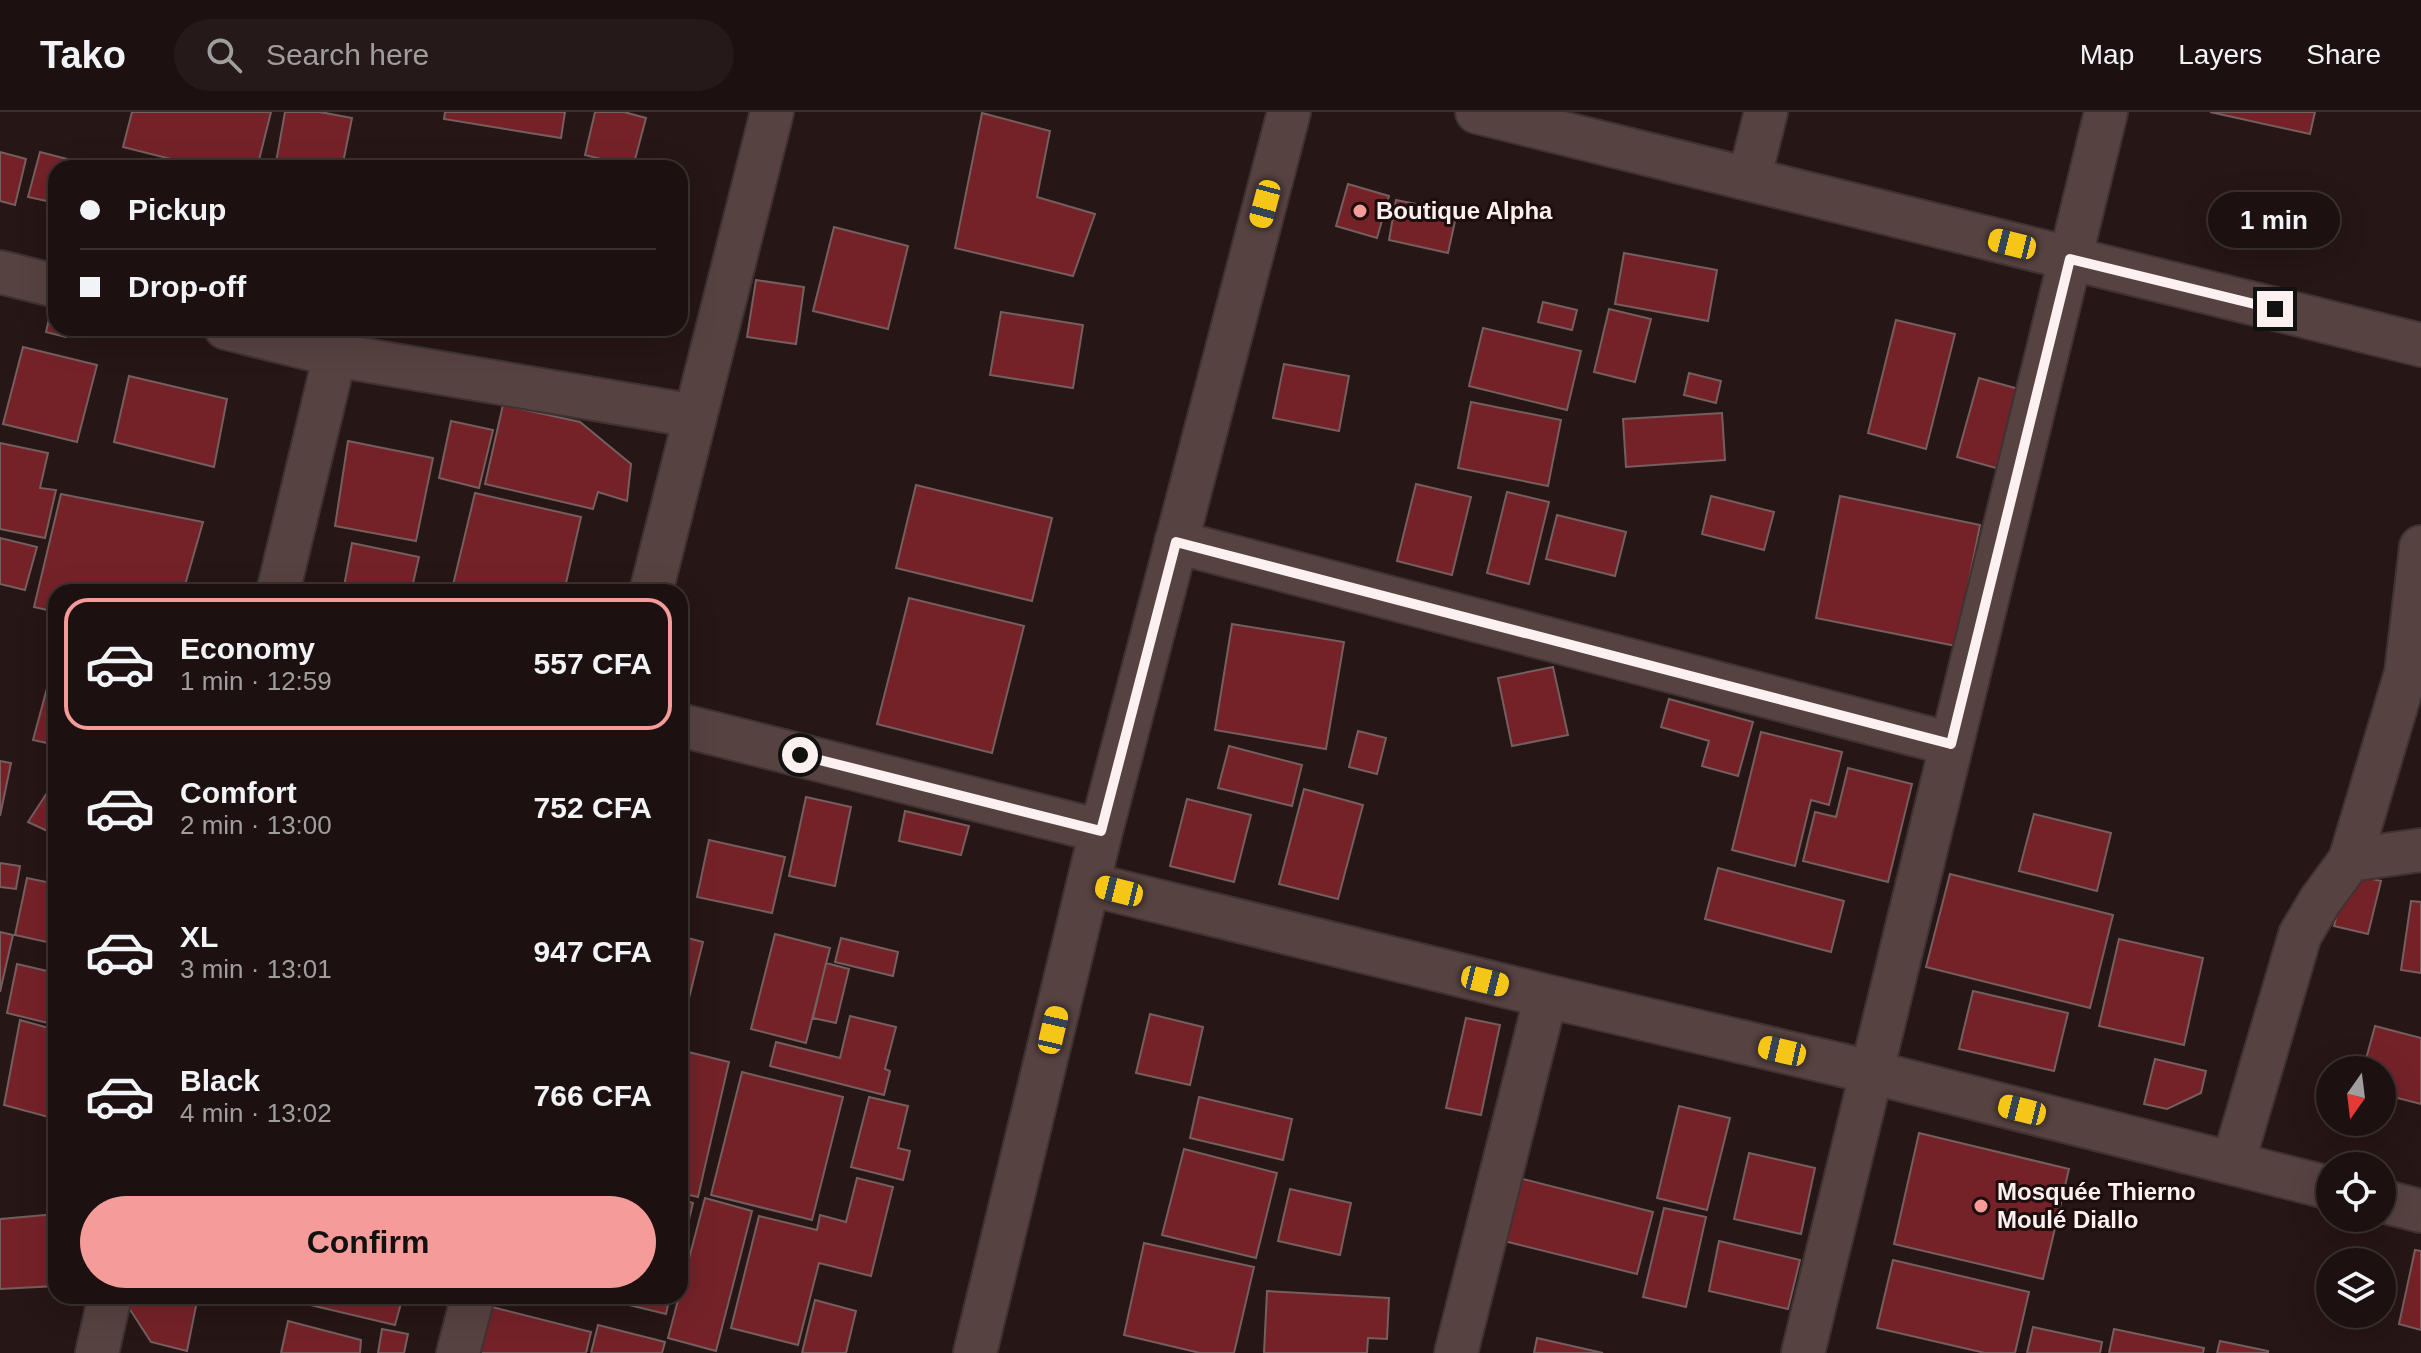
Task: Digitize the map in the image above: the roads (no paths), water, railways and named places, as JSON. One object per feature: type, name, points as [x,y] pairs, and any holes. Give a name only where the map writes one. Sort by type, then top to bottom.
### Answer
[{"type":"street","points":[[653,584],[772,112]]},
{"type":"street","points":[[975,1353],[1101,831],[1289,112]]},
{"type":"street","points":[[1477,112],[2421,345]]},
{"type":"street","points":[[1749,179],[1766,112]]},
{"type":"street","points":[[1803,1353],[2106,112]]},
{"type":"street","points":[[0,272],[48,284]]},
{"type":"street","points":[[258,336],[335,355],[695,416]]},
{"type":"street","points":[[280,584],[335,355]]},
{"type":"street","points":[[1176,542],[1951,744]]},
{"type":"street","points":[[2233,1163],[2300,935],[2350,860],[2406,673],[2421,547]]},
{"type":"street","points":[[688,727],[1101,831]]},
{"type":"street","points":[[2350,860],[2421,850]]},
{"type":"street","points":[[1088,884],[1871,1072],[2316,1184]]},
{"type":"street","points":[[1456,1353],[1546,996]]},
{"type":"street","points":[[2396,1205],[2421,1211]]},
{"type":"street","points":[[97,1353],[108,1304]]},
{"type":"street","points":[[458,1353],[471,1304]]},
{"type":"place","name":"Boutique Alpha","points":[[1360,211]]},
{"type":"place","name":"Mosquée Thierno Moulé Diallo","points":[[1981,1206]]}]
